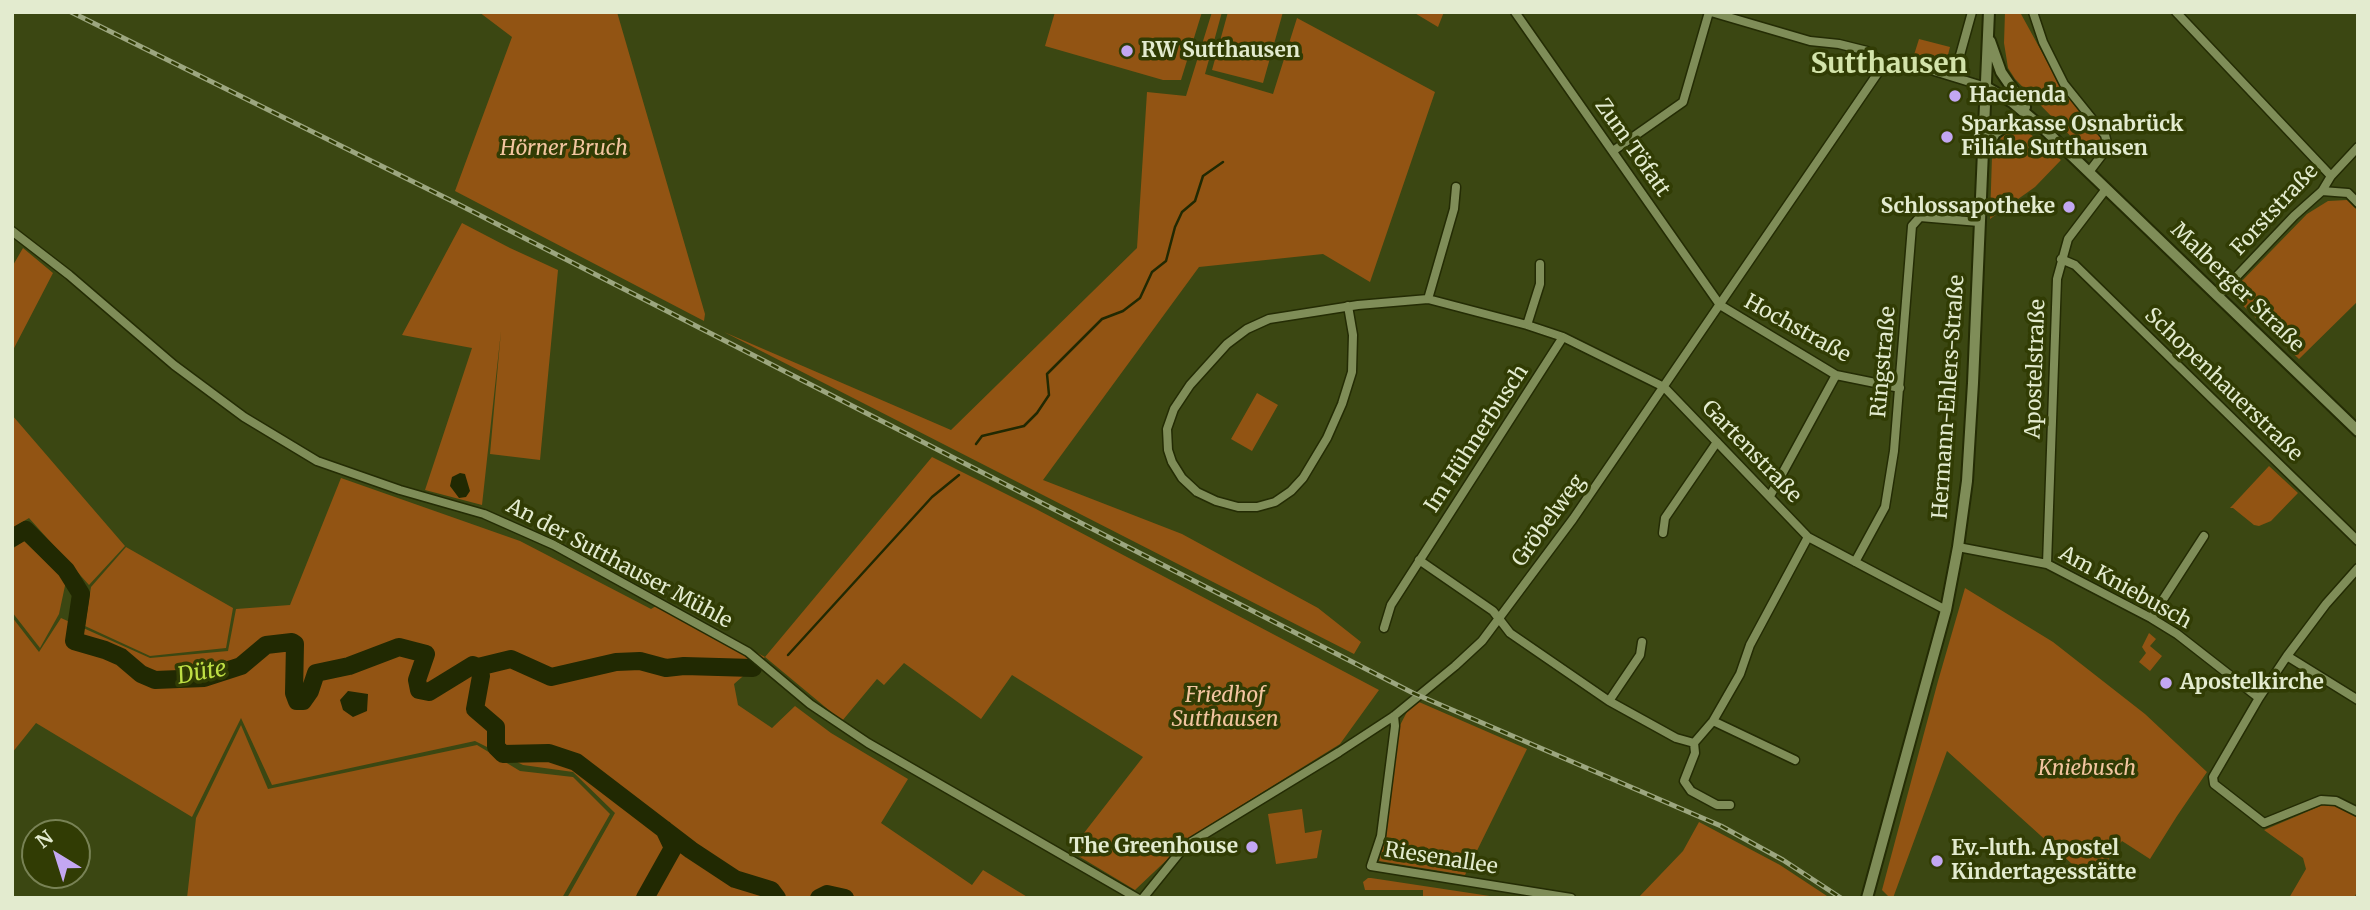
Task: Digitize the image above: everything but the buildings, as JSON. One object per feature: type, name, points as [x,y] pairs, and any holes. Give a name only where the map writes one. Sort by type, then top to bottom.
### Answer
[{"type":"street","name":"Zum Töfatt","points":[[1515,12],[1720,305]]},
{"type":"street","points":[[1614,151],[1684,102],[1710,12],[1810,41],[1867,51],[1884,64],[1895,59],[1986,87]]},
{"type":"street","points":[[1950,74],[1957,66],[1972,12]]},
{"type":"street","name":"Hermann-Ehlers-Straße","points":[[1870,897],[1946,610],[1967,481],[1989,12]]},
{"type":"street","points":[[2033,12],[2043,42],[2064,85],[2105,135],[2108,147],[2089,172]]},
{"type":"street","points":[[2176,12],[2331,176]]},
{"type":"street","points":[[1988,36],[2001,72],[2034,121]]},
{"type":"street","name":"Gröbelweg","points":[[1140,898],[1172,859],[1199,835],[1394,716],[1471,653],[1499,620],[1573,519],[1884,64]]},
{"type":"street","name":"Malberger Straße","points":[[1986,87],[2012,102],[2044,129],[2358,431]]},
{"type":"street","points":[[1983,156],[1989,142],[2004,127],[2028,123],[2044,129]]},
{"type":"street","name":"Forststraße","points":[[2218,296],[2294,216],[2322,191],[2331,176],[2358,147]]},
{"type":"street","points":[[1429,299],[1454,209],[1456,187]]},
{"type":"street","name":"Apostelstraße","points":[[2047,564],[2057,279],[2068,239],[2106,189]]},
{"type":"street","points":[[2322,191],[2348,193],[2358,203]]},
{"type":"street","name":"Ringstraße","points":[[1855,562],[1885,507],[1894,451],[1912,226],[1920,217],[1979,222]]},
{"type":"street","name":"An der Sutthauser Mühle","points":[[12,231],[69,275],[174,365],[244,417],[317,461],[400,490],[484,514],[554,545],[748,652],[810,704],[867,743],[1140,898]]},
{"type":"street","name":"Schopenhauerstraße","points":[[2061,259],[2075,265],[2358,541]]},
{"type":"street","points":[[1527,325],[1540,284],[1541,264]]},
{"type":"street","name":"Gartenstraße","points":[[1348,306],[1353,334],[1352,372],[1327,438],[1303,478],[1275,502],[1257,507],[1238,507],[1197,492],[1182,478],[1172,462],[1168,450],[1167,429],[1174,409],[1207,364],[1237,336],[1269,318],[1348,306],[1429,299],[1563,337],[1664,387],[1808,537],[1946,610]]},
{"type":"street","name":"Hochstraße","points":[[1720,305],[1836,375],[1900,388]]},
{"type":"street","name":"Im Hühnerbusch","points":[[1384,628],[1391,605],[1563,337]]},
{"type":"street","points":[[1770,496],[1836,375]]},
{"type":"street","points":[[1662,533],[1665,518],[1717,442]]},
{"type":"street","points":[[2151,618],[2204,536]]},
{"type":"street","points":[[1730,805],[1717,805],[1691,791],[1684,781],[1695,753],[1694,743],[1713,721],[1740,674],[1750,645],[1808,537]]},
{"type":"street","name":"Am Kniebusch","points":[[1958,547],[2047,564],[2151,618],[2189,643],[2259,698]]},
{"type":"street","points":[[1419,560],[1493,611],[1510,633],[1609,701],[1676,738],[1694,743]]},
{"type":"street","points":[[2358,568],[2326,604],[2287,656],[2213,777],[2214,784],[2264,822],[2321,800],[2336,801],[2358,812]]},
{"type":"street","points":[[1609,701],[1640,654],[1642,642]]},
{"type":"street","points":[[2287,656],[2358,700]]},
{"type":"street","name":"Riesenallee","points":[[1394,716],[1381,836],[1371,866],[1572,898]]},
{"type":"street","points":[[1713,721],[1795,760]]},
{"type":"green space","name":"Hörner Bruch","points":[[479,12],[617,12],[705,314],[704,321],[455,191],[512,37]]},
{"type":"green space","name":"RW Sutthausen","points":[[1055,12],[1202,12],[1181,80],[1163,80],[1045,46]]},
{"type":"green space","points":[[1212,12],[1222,12],[1205,74],[1273,94],[1297,18],[1435,92],[1370,282],[1323,254],[1199,267],[1043,480],[1182,534],[1318,608],[1361,642],[1354,654],[724,332],[951,430],[1137,248],[1147,92],[1186,96]]},
{"type":"green space","points":[[1228,12],[1283,12],[1263,83],[1212,70]]},
{"type":"green space","points":[[1413,12],[1444,12],[1438,27]]},
{"type":"green space","points":[[2005,12],[2021,14],[2061,87],[2101,137],[2102,146],[2092,158],[2015,79],[2008,68],[2004,43]]},
{"type":"green space","points":[[1919,39],[1950,47],[1946,63],[1914,55]]},
{"type":"green space","points":[[2016,131],[2028,132],[2061,160],[2035,187],[1990,219],[1992,156],[2001,138]]},
{"type":"green space","points":[[2347,200],[2358,211],[2358,301],[2299,359],[2235,298],[2235,288],[2307,214],[2328,201]]},
{"type":"green space","points":[[462,223],[558,270],[540,460],[490,454],[501,331],[482,505],[425,490],[472,348],[402,335]]},
{"type":"green space","points":[[23,248],[53,273],[12,352],[12,267]]},
{"type":"green space","points":[[1257,393],[1278,405],[1252,451],[1231,439]]},
{"type":"green space","points":[[12,415],[125,546],[89,585],[29,518],[12,528]]},
{"type":"green space","name":"Friedhof Sutthausen","points":[[932,457],[1379,690],[1340,744],[1192,836],[1135,890],[1070,851],[1143,757],[1012,675],[981,719],[904,663],[884,685],[877,679],[842,721],[765,657]]},
{"type":"green space","points":[[2269,466],[2298,493],[2271,521],[2259,526],[2254,525],[2230,508]]},
{"type":"green space","points":[[341,478],[520,541],[651,609],[661,603],[765,657],[734,684],[738,705],[772,728],[795,706],[831,733],[908,779],[881,823],[972,885],[983,870],[1029,898],[567,898],[615,813],[573,772],[523,765],[475,741],[272,785],[241,718],[192,817],[36,723],[12,753],[12,617],[39,652],[61,618],[150,658],[228,651],[236,609],[290,605]],"holes":[[[638,798],[664,829],[698,853],[673,848]]]},
{"type":"green space","points":[[24,541],[66,581],[59,614],[40,648],[12,612],[12,549]]},
{"type":"green space","points":[[126,547],[233,608],[226,648],[150,656],[85,626],[91,587]]},
{"type":"green space","name":"Kniebusch","points":[[1965,588],[2053,642],[2145,714],[2207,772],[2150,859],[2122,841],[2092,882],[1947,751],[1893,898],[1882,890]]},
{"type":"green space","points":[[2149,633],[2156,639],[2150,646],[2162,656],[2150,671],[2139,662],[2146,653],[2142,647]]},
{"type":"green space","points":[[1419,702],[1527,749],[1465,875],[1379,861],[1386,837],[1398,729],[1408,710]]},
{"type":"green space","points":[[241,725],[268,789],[477,745],[520,771],[573,777],[610,814],[562,898],[187,898],[196,818]]},
{"type":"green space","points":[[2323,805],[2336,806],[2358,817],[2358,890],[2354,898],[2289,898],[2306,869],[2303,858],[2264,830]]},
{"type":"green space","points":[[1302,809],[1305,833],[1322,830],[1317,858],[1276,864],[1268,814]]},
{"type":"green space","points":[[1699,822],[1780,865],[1830,898],[1638,898],[1683,851]]},
{"type":"green space","points":[[1368,878],[1503,898],[1423,898],[1423,890],[1365,890],[1363,882]]},
{"type":"shaded area","points":[[465,474],[470,491],[466,497],[459,498],[450,486],[452,477]]},
{"type":"shaded area","points":[[348,691],[368,694],[367,711],[353,717],[343,710],[340,700]]},
{"type":"waterway","points":[[976,444],[982,436],[1024,426],[1049,395],[1047,374],[1102,319],[1123,311],[1140,298],[1152,272],[1166,261],[1175,227],[1182,212],[1195,201],[1203,176],[1223,162]]},
{"type":"waterway","points":[[788,655],[932,497],[959,475]]},
{"type":"waterway","name":"Düte","points":[[12,538],[26,530],[66,570],[81,594],[74,641],[121,657],[141,674],[155,680],[204,678],[241,666],[266,645],[292,642],[295,644],[294,693],[297,701],[303,701],[310,691],[316,673],[349,666],[399,647],[426,654],[417,680],[419,690],[429,692],[473,665],[478,667],[481,676],[475,709],[496,727],[496,747],[503,754],[549,753],[576,762],[691,850],[735,879],[771,890],[777,898]]},
{"type":"waterway","name":"Düte","points":[[478,667],[511,659],[551,677],[616,662],[640,661],[666,668],[753,668]]},
{"type":"waterway","name":"Düte","points":[[645,898],[673,848],[664,829]]},
{"type":"waterway","name":"Düte","points":[[819,898],[827,894],[845,898]]},
{"type":"railway","points":[[71,12],[450,200],[1413,693],[1721,826],[1783,860],[1841,898]]},
{"type":"place","name":"RW Sutthausen","points":[[1127,51]]},
{"type":"place","name":"Hacienda","points":[[1955,96]]},
{"type":"place","name":"Sparkasse Osnabrück Filiale Sutthausen","points":[[1947,137]]},
{"type":"place","name":"Schlossapotheke","points":[[2069,207]]},
{"type":"place","name":"Apostelkirche","points":[[2166,683]]},
{"type":"place","name":"The Greenhouse","points":[[1252,847]]},
{"type":"place","name":"Ev.-luth. Apostel Kindertagesstätte","points":[[1937,861]]},
{"type":"district","name":"Sutthausen","points":[[1889,65]]}]
